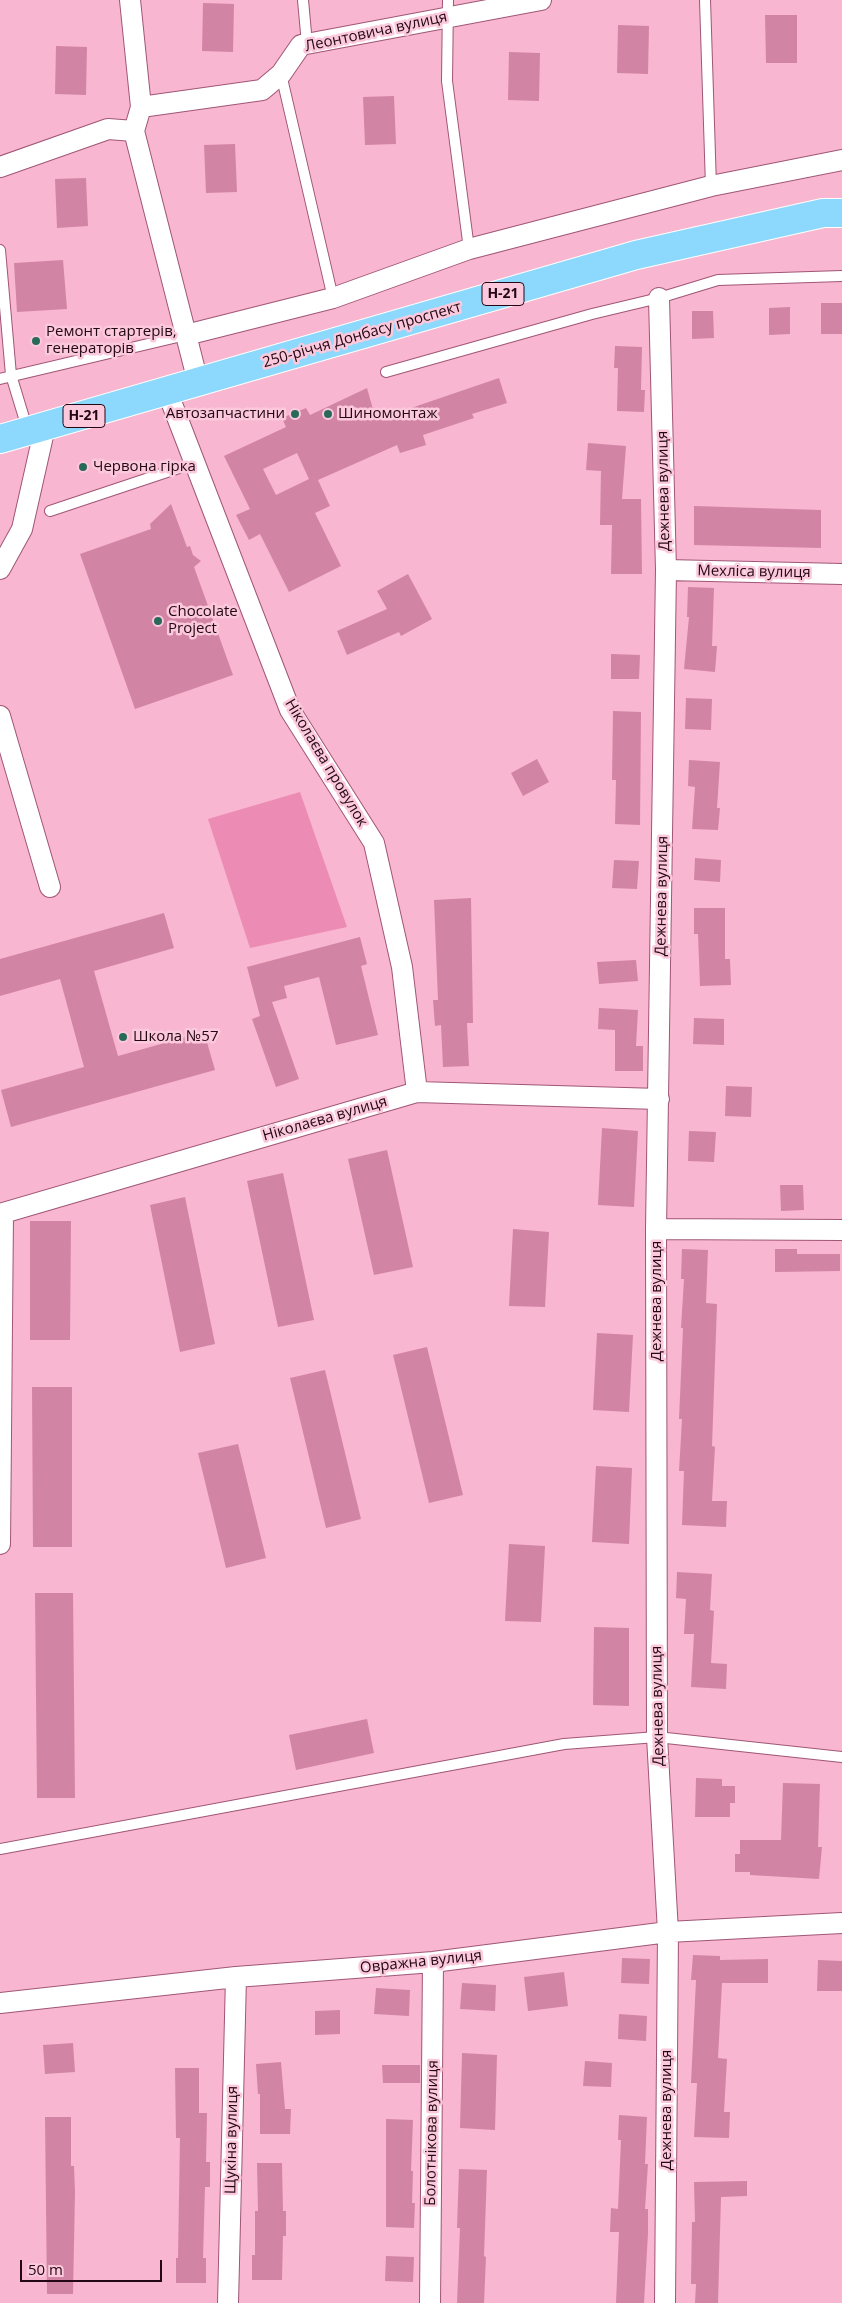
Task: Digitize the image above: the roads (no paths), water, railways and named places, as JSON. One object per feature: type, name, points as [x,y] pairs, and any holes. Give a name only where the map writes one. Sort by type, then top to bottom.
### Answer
[{"type":"main road","name":"250-річчя Донбасу проспект","points":[[0,439],[636,255],[823,213],[842,212]]},
{"type":"street","name":"Леонтовича вулиця","points":[[140,107],[262,90],[281,74],[301,45],[448,9],[541,0]]},
{"type":"street","points":[[126,1],[140,107],[134,131],[198,382]]},
{"type":"street","points":[[0,167],[108,128],[134,131]]},
{"type":"street","points":[[186,335],[333,298],[469,249],[711,186],[842,160]]},
{"type":"street","name":"Дежнева вулиця","points":[[659,298],[666,570],[656,1229],[657,1737],[668,1932],[665,2303]]},
{"type":"street","name":"Ніколаєва провулок","points":[[167,391],[290,710],[374,843],[402,967],[417,1092]]},
{"type":"street","points":[[0,569],[22,529],[37,429]]},
{"type":"street","name":"Мехліса вулиця","points":[[666,570],[842,574]]},
{"type":"street","points":[[0,716],[50,887]]},
{"type":"street","name":"Ніколаєва вулиця","points":[[1,1209],[417,1092],[659,1099]]},
{"type":"street","points":[[0,1544],[1,1209]]},
{"type":"street","points":[[656,1229],[842,1230]]},
{"type":"street","name":"Овражна вулиця","points":[[0,2003],[236,1977],[433,1962],[668,1932],[842,1924]]},
{"type":"street","name":"Болотнікова вулиця","points":[[430,2303],[433,1962]]},
{"type":"street","name":"Щукіна вулиця","points":[[228,2303],[236,1977]]},
{"type":"lane","points":[[303,0],[307,44]]},
{"type":"lane","points":[[705,0],[711,186]]},
{"type":"lane","points":[[448,9],[447,82],[469,249]]},
{"type":"lane","points":[[281,74],[333,298]]},
{"type":"lane","points":[[0,250],[11,375],[37,429]]},
{"type":"lane","points":[[386,372],[592,314],[659,298],[718,280],[842,276]]},
{"type":"lane","points":[[0,378],[186,335]]},
{"type":"lane","points":[[50,511],[194,463]]},
{"type":"lane","points":[[0,1849],[564,1744],[657,1737],[842,1757]]},
{"type":"place","name":"Ремонт стартерів, генераторів","points":[[36,341]]},
{"type":"place","name":"Автозапчастини","points":[[295,414]]},
{"type":"place","name":"Шиномонтаж","points":[[328,414]]},
{"type":"place","name":"Червона гірка","points":[[83,467]]},
{"type":"place","name":"Chocolate Project","points":[[158,621]]},
{"type":"place","name":"Школа №57","points":[[123,1037]]}]
